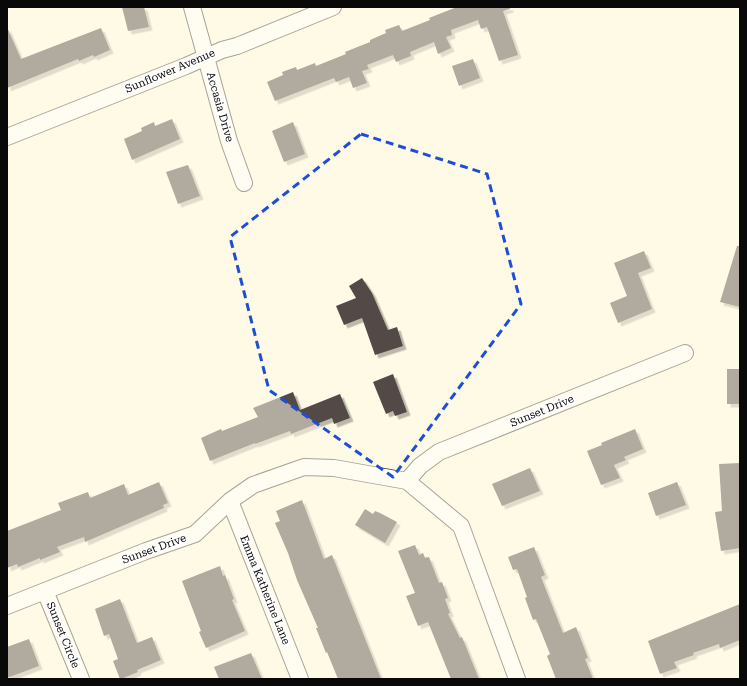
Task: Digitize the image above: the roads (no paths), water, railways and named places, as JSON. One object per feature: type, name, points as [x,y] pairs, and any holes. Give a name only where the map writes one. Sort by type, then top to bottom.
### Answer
[{"type":"street","name":"Accasia Drive","points":[[192,7],[229,141],[244,183]]},
{"type":"street","name":"Sunflower Avenue","points":[[7,137],[333,7]]},
{"type":"street","name":"Sunset Drive","points":[[407,481],[420,466],[438,452],[685,353]]},
{"type":"street","name":"Sunset Drive","points":[[7,606],[146,551],[195,534],[230,501],[253,485],[304,467],[334,468],[407,481],[461,526],[517,679]]},
{"type":"street","name":"Emma Katherine Lane","points":[[230,501],[300,679]]},
{"type":"street","name":"Sunset Circle","points":[[46,591],[81,679]]}]
